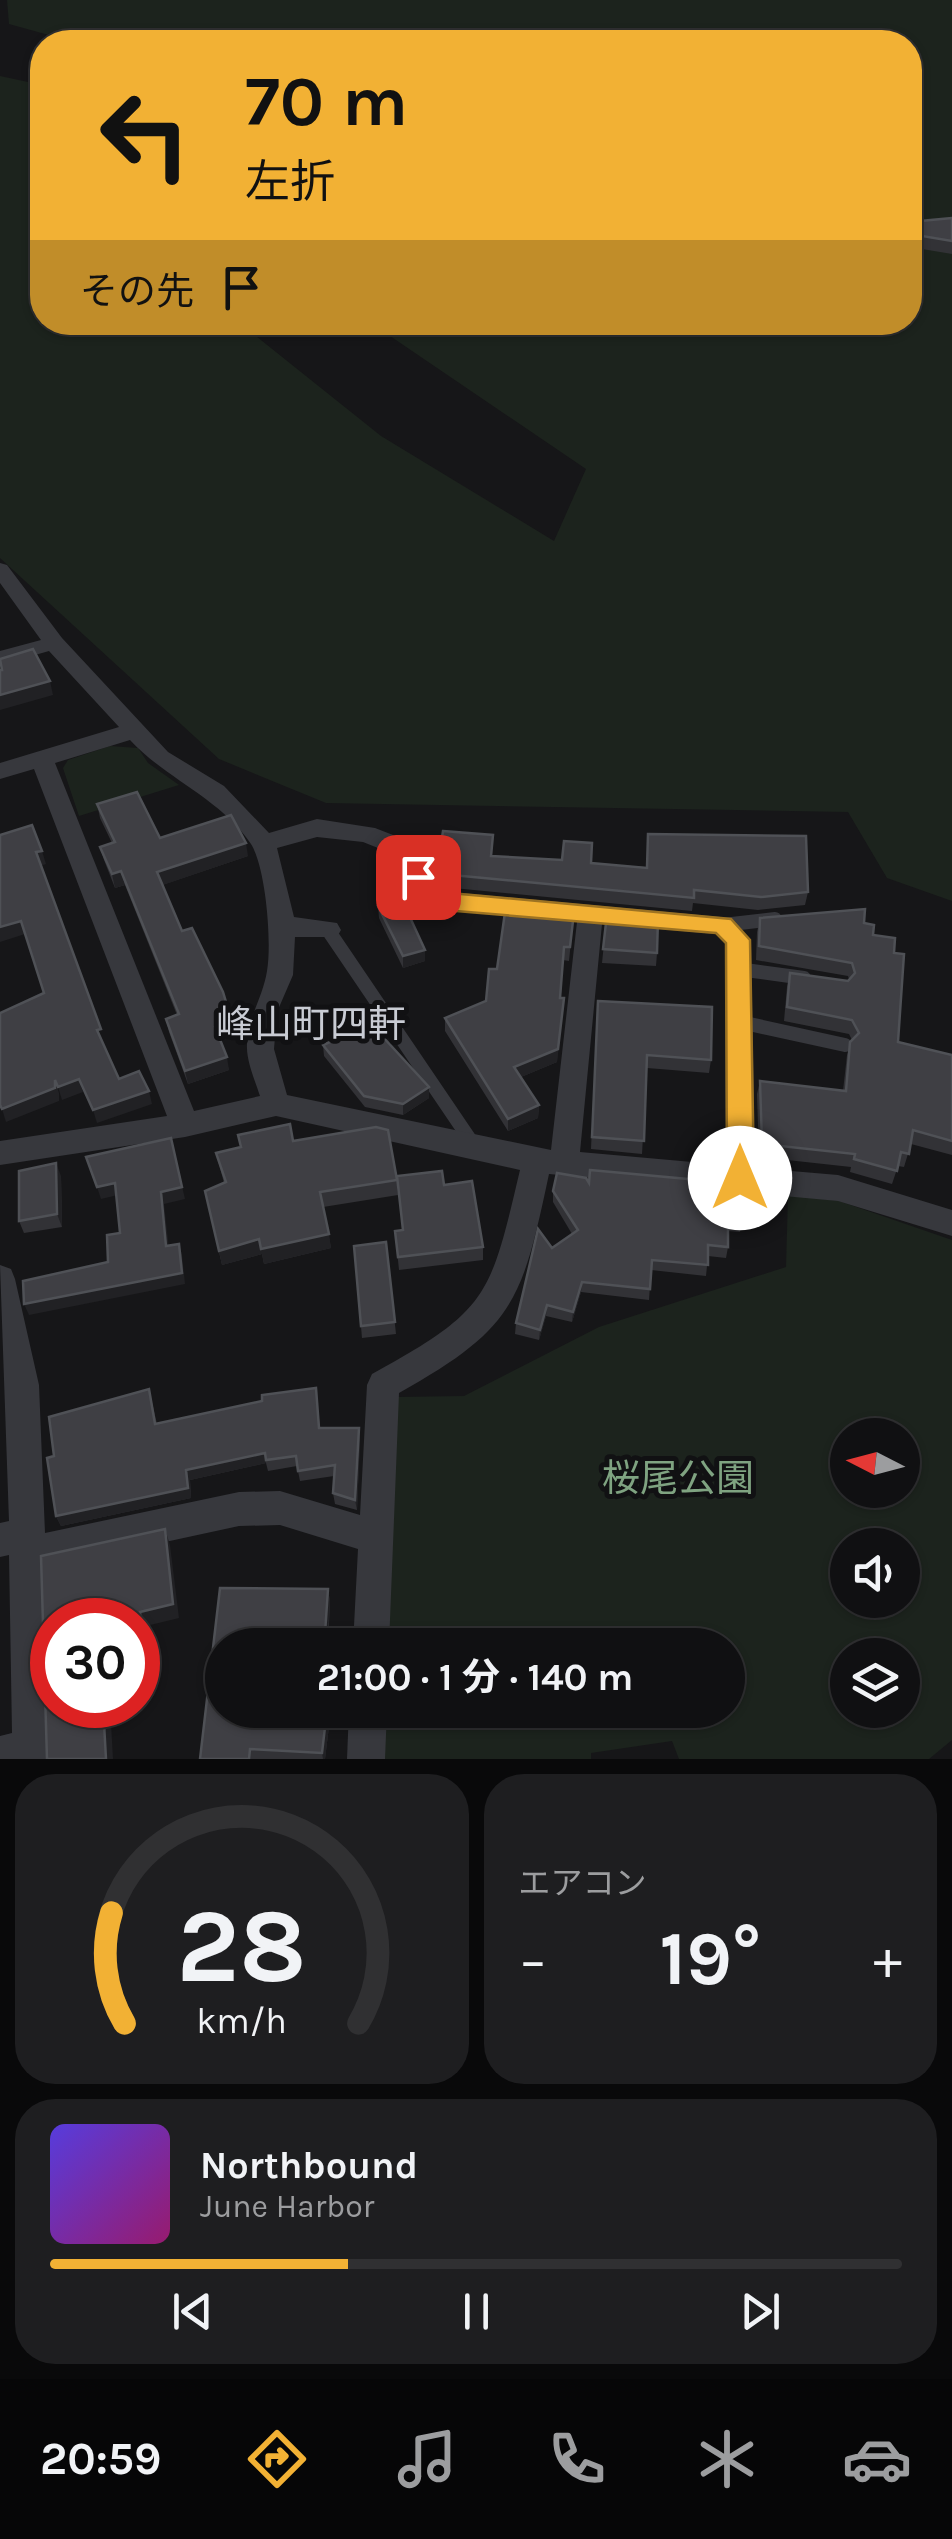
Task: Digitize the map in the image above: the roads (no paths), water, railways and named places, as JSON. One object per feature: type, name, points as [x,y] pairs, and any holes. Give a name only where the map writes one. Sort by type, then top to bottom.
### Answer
[{"type":"street","points":[[0,568],[54,643],[160,758],[216,792],[264,843],[283,926],[280,975],[264,1012],[260,1050],[276,1104]]},
{"type":"street","points":[[0,658],[54,643]]},
{"type":"street","points":[[0,770],[136,730]]},
{"type":"street","points":[[42,759],[185,1125]]},
{"type":"street","points":[[264,843],[317,828],[366,834],[402,848],[418,877],[444,902],[722,925],[738,940],[740,1178]]},
{"type":"street","points":[[373,1628],[383,1385],[452,1346],[499,1297],[550,1161],[590,916]]},
{"type":"street","points":[[283,926],[328,930]]},
{"type":"street","points":[[0,1154],[185,1125],[276,1104],[384,1130],[550,1161],[838,1188],[952,1224]]},
{"type":"street","points":[[0,1280],[12,1388],[19,1543],[21,1754]]},
{"type":"street","points":[[19,1543],[239,1508],[280,1508],[376,1538]]},
{"type":"street","points":[[366,1759],[367,1728]]},
{"type":"lane","points":[[722,925],[793,917]]},
{"type":"lane","points":[[328,930],[474,1144]]},
{"type":"lane","points":[[738,969],[824,981]]},
{"type":"lane","points":[[739,1022],[845,1045]]},
{"type":"district","name":"峰山町四軒","points":[[311,1024]]},
{"type":"park label","name":"桜尾公園","points":[[678,1478]]}]
